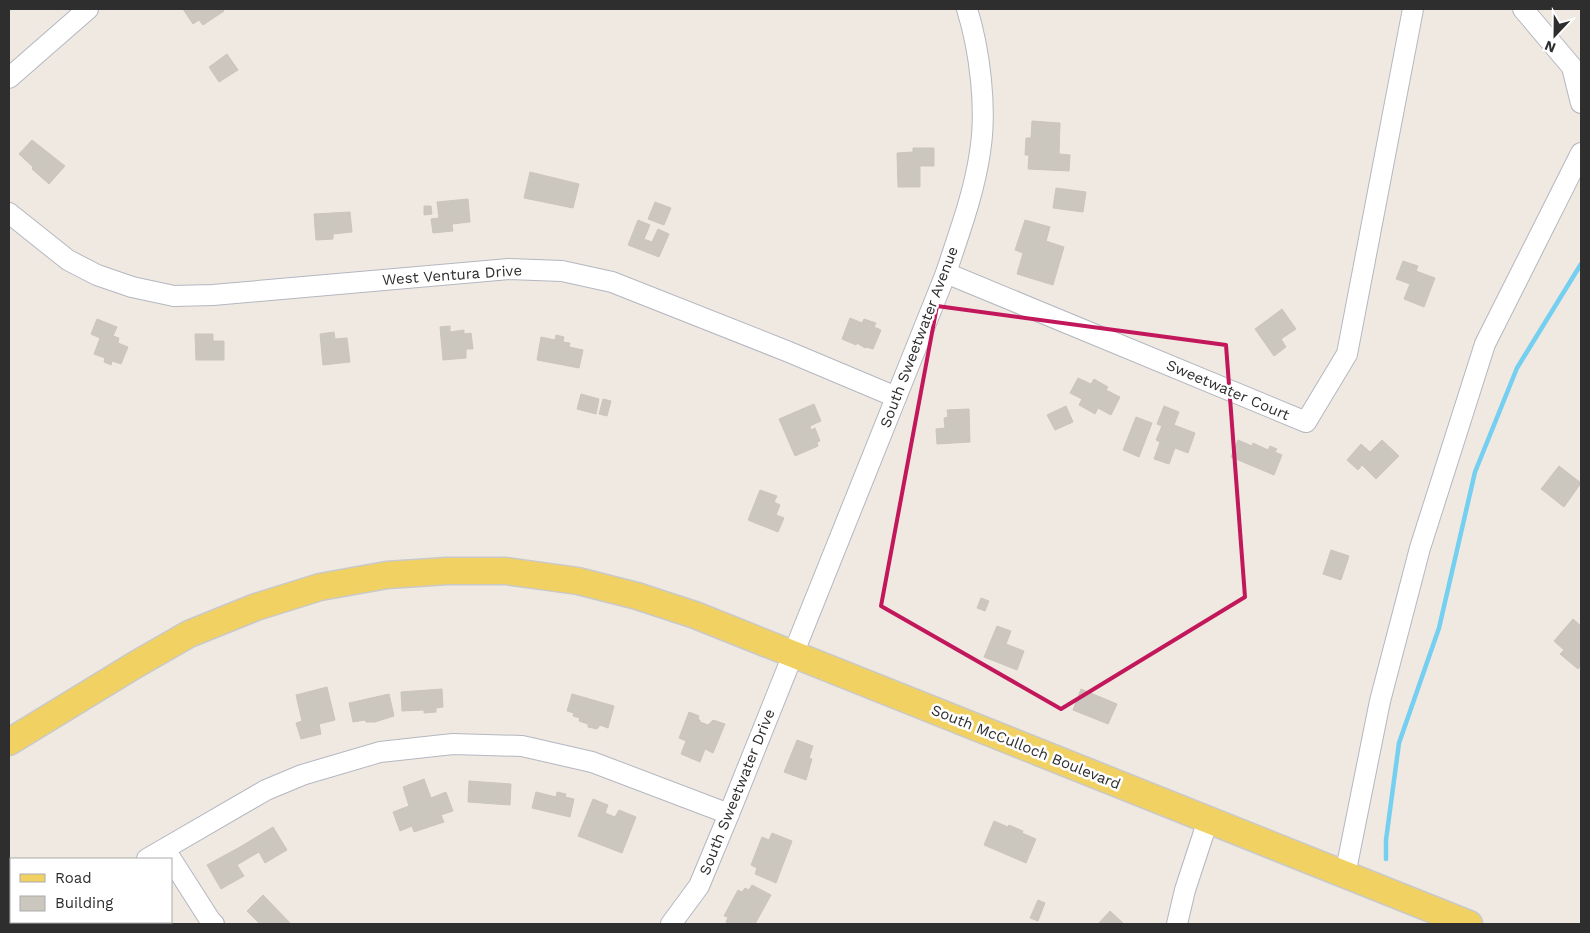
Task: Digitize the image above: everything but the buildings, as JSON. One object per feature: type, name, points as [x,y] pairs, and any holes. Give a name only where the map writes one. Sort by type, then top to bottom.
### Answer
[{"type":"main road","name":"South McCulloch Boulevard","points":[[9,742],[189,634],[256,607],[320,587],[386,575],[447,571],[506,572],[578,581],[637,596],[695,615],[1469,924]]},
{"type":"street","points":[[9,78],[88,9]]},
{"type":"street","name":"South Sweetwater Avenue","points":[[793,653],[946,273],[969,204],[980,152],[984,112],[968,9]]},
{"type":"street","name":"Sweetwater Court","points":[[946,273],[1306,422],[1347,354],[1413,9]]},
{"type":"street","points":[[1523,9],[1572,67],[1581,103]]},
{"type":"street","points":[[1345,874],[1380,701],[1420,548],[1485,344],[1581,153]]},
{"type":"street","name":"West Ventura Drive","points":[[9,212],[68,260],[97,275],[132,287],[174,296],[223,294],[509,269],[562,271],[612,282],[789,352],[896,397]]},
{"type":"street","name":"South Sweetwater Drive","points":[[671,924],[699,886],[793,653]]},
{"type":"street","points":[[154,858],[169,856],[266,790],[302,775],[380,752],[453,744],[522,746],[592,762],[729,814]]},
{"type":"street","points":[[1177,924],[1185,890],[1208,820]]},
{"type":"street","points":[[172,861],[214,924]]},
{"type":"highlighted area","points":[[937,306],[1226,345],[1245,597],[1061,709],[881,606]]},
{"type":"waterway","points":[[1386,859],[1386,840],[1399,743],[1439,628],[1475,472],[1517,368],[1581,264]]}]
